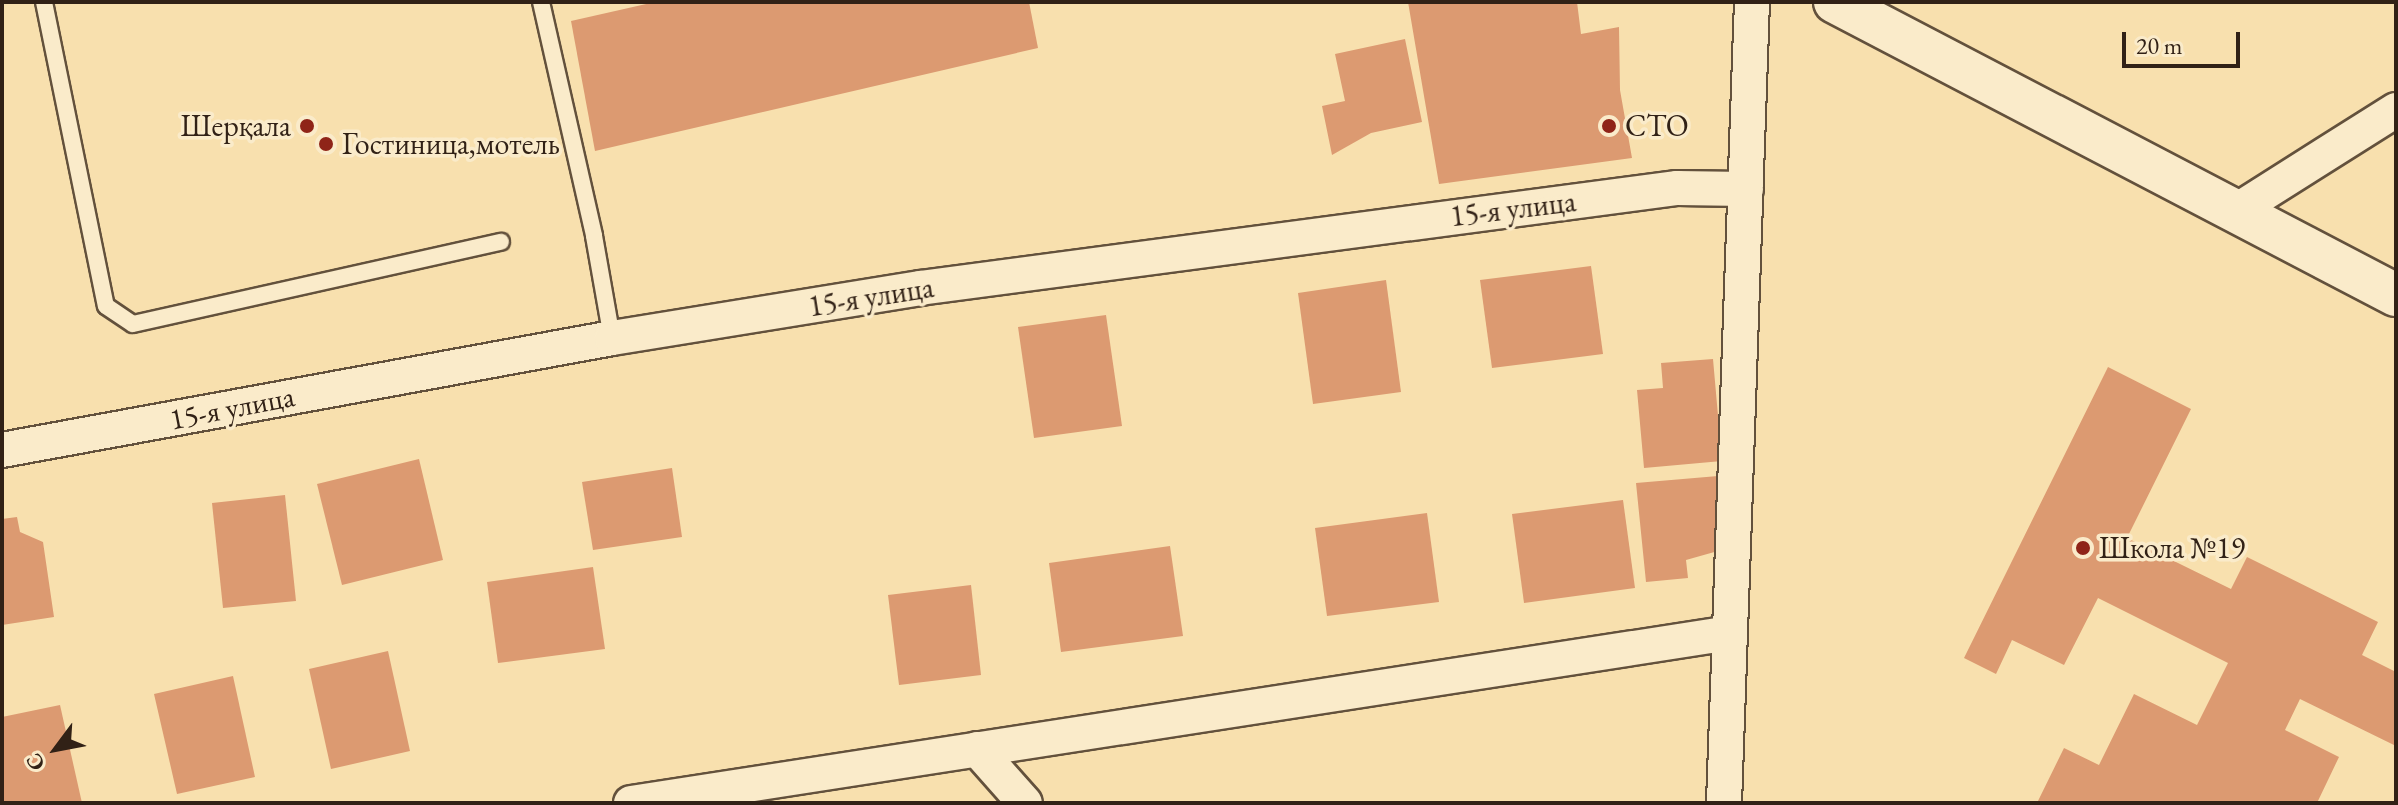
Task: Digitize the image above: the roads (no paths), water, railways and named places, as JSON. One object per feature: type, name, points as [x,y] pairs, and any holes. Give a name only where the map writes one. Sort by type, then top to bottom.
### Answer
[{"type":"street","points":[[1724,803],[1752,2]]},
{"type":"street","points":[[1835,2],[2396,295]]},
{"type":"street","points":[[2236,211],[2396,110]]},
{"type":"street","name":"15-я улица","points":[[2,450],[612,338],[920,288],[1677,188],[1746,189]]},
{"type":"street","points":[[631,803],[1730,633]]},
{"type":"street","points":[[977,749],[1025,803]]},
{"type":"lane","points":[[44,2],[106,306],[133,324],[501,242]]},
{"type":"lane","points":[[541,2],[594,236],[612,338]]},
{"type":"place","name":"Шерқала","points":[[307,126]]},
{"type":"place","name":"СТО","points":[[1609,126]]},
{"type":"place","name":"Гостиница,мотель","points":[[326,144]]},
{"type":"place","name":"Школа №19","points":[[2083,548]]}]
